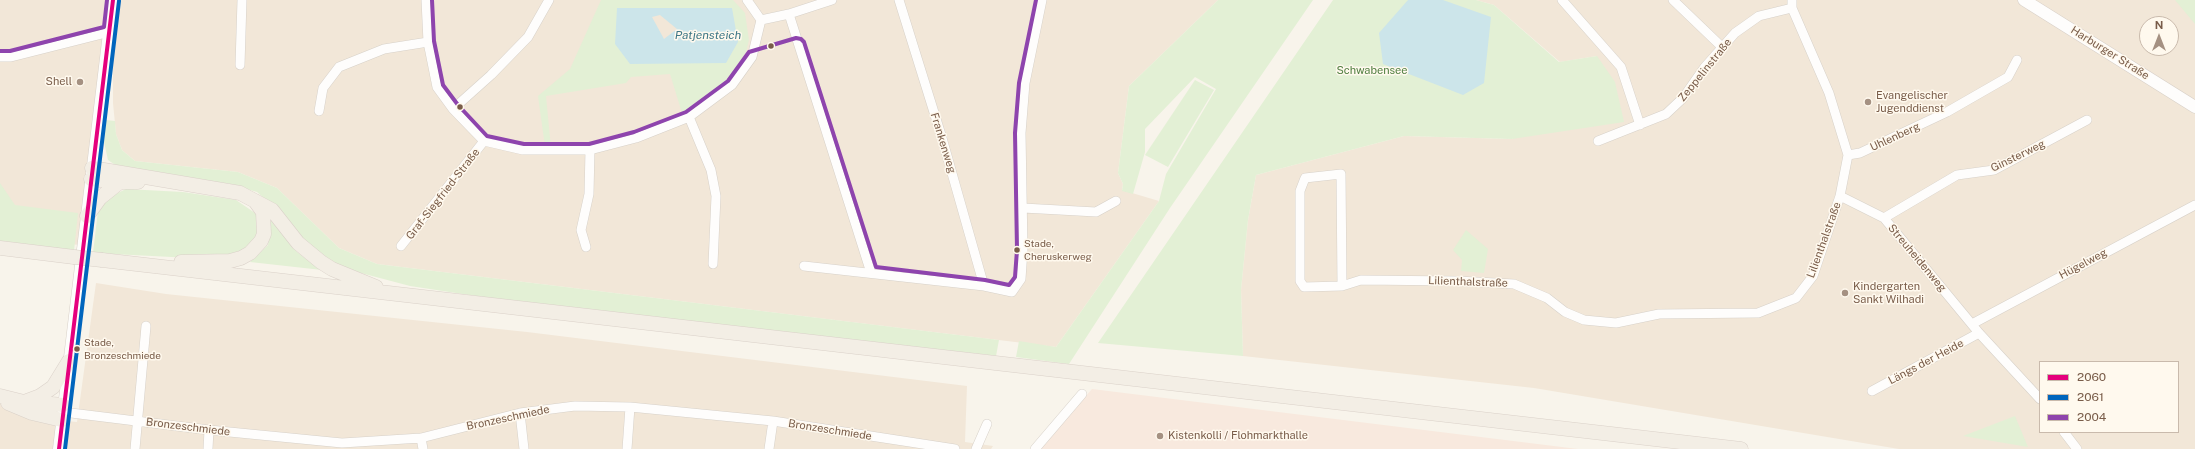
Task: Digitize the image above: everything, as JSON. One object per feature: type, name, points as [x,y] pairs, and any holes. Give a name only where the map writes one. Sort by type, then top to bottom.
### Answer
[{"type":"main road","points":[[59,449],[62,412],[113,0]]},
{"type":"main road","name":"Harburger Straße","points":[[2024,0],[2195,107]]},
{"type":"main road","points":[[92,173],[226,189],[240,193],[272,210],[298,242],[332,270],[393,294]]},
{"type":"main road","points":[[92,173],[120,182],[167,182]]},
{"type":"main road","points":[[86,216],[100,198],[120,182]]},
{"type":"main road","points":[[166,267],[185,261],[230,261],[241,258],[250,253],[261,241],[264,234],[263,212],[256,201]]},
{"type":"main road","points":[[4,250],[166,267],[1741,449]]},
{"type":"main road","points":[[24,402],[40,396],[53,387],[69,361]]},
{"type":"main road","points":[[0,396],[62,412]]},
{"type":"main road","points":[[0,396],[19,409],[62,412]]},
{"type":"street","points":[[240,65],[242,0]]},
{"type":"street","points":[[426,0],[428,42],[437,88],[453,109],[484,141],[523,150],[590,150],[636,138],[689,117],[732,85],[752,57],[761,20],[747,0]]},
{"type":"street","points":[[453,109],[491,75],[528,37],[549,0]]},
{"type":"street","name":"Frankenweg","points":[[898,0],[942,138],[984,286]]},
{"type":"street","points":[[804,266],[984,286],[1012,292],[1021,279],[1023,208],[1021,133],[1025,83],[1042,0]]},
{"type":"street","points":[[1562,0],[1621,67],[1640,125]]},
{"type":"street","points":[[1673,0],[1723,48]]},
{"type":"street","points":[[761,20],[789,14],[828,1]]},
{"type":"street","points":[[1792,4],[1829,93],[1848,155],[1840,196]]},
{"type":"street","name":"Zeppelinstraße","points":[[1598,141],[1666,114],[1683,98],[1704,68],[1735,33],[1759,16],[1792,4]]},
{"type":"street","points":[[789,14],[871,273]]},
{"type":"street","points":[[0,57],[11,57],[110,32]]},
{"type":"street","points":[[319,111],[323,88],[339,67],[384,49],[428,42]]},
{"type":"street","name":"Uhlenberg","points":[[1848,155],[1860,154],[1947,112],[2008,77],[2017,60]]},
{"type":"street","points":[[689,117],[711,170],[716,196],[713,264]]},
{"type":"street","name":"Ginsterweg","points":[[1884,218],[1957,176],[1994,170],[2086,120]]},
{"type":"street","name":"Graf-Siegfried-Straße","points":[[401,246],[484,141]]},
{"type":"street","points":[[586,247],[581,230],[589,194],[590,150]]},
{"type":"street","name":"Lilienthalstraße","points":[[1342,286],[1341,174],[1305,178],[1300,191],[1300,280],[1304,288],[1342,286],[1361,280],[1457,280],[1514,284],[1547,298],[1565,312],[1584,320],[1599,323],[1616,323],[1659,314],[1758,313],[1796,298],[1813,276],[1840,196]]},
{"type":"street","name":"Streuheidenweg","points":[[1840,196],[1884,218],[1979,333],[2039,398]]},
{"type":"street","points":[[1023,208],[1096,212],[1116,200]]},
{"type":"street","name":"Hügelweg","points":[[1972,324],[2195,205]]},
{"type":"street","points":[[135,449],[146,326]]},
{"type":"street","name":"Längs der Heide","points":[[1872,391],[1979,333]]},
{"type":"street","points":[[1035,449],[1082,394]]},
{"type":"street","name":"Bronzeschmiede","points":[[62,412],[137,420],[333,446],[421,438],[520,414],[575,406],[630,407],[773,422],[912,446],[954,449]]},
{"type":"street","points":[[627,449],[630,407]]},
{"type":"street","points":[[520,414],[524,449]]},
{"type":"street","points":[[769,449],[773,422]]},
{"type":"street","points":[[976,449],[987,424]]},
{"type":"street","points":[[208,449],[209,430]]},
{"type":"street","points":[[2065,433],[2075,447]]},
{"type":"street","points":[[421,438],[423,449]]},
{"type":"shaded area","points":[[0,0],[109,0],[79,245],[0,236]]},
{"type":"shaded area","points":[[119,0],[1218,0],[1129,86],[1118,173],[1123,184],[1122,190],[1159,201],[1056,347],[377,264],[339,248],[277,188],[238,172],[135,161],[122,150],[116,134],[113,103],[113,60]]},
{"type":"shaded area","points":[[1476,0],[2195,0],[2195,449],[1899,449],[1534,388],[1243,356],[1241,290],[1248,220],[1256,175],[1404,136],[1512,139],[1597,56],[1560,62],[1494,5]]},
{"type":"shaded area","points":[[96,283],[166,294],[527,332],[967,386],[965,442],[993,446],[991,449],[0,449],[0,403],[26,417],[77,422]]},
{"type":"shaded area","points":[[1092,389],[1578,449],[1039,449]]},
{"type":"green space","points":[[601,0],[733,0],[745,13],[749,40],[746,52],[738,65],[723,84],[682,113],[670,74],[631,77],[626,83],[546,96],[551,148],[545,147],[538,96],[570,69]],"holes":[[[617,8],[731,8],[630,64]]]},
{"type":"green space","points":[[1218,0],[1313,0],[1170,208],[1069,364],[1016,357],[1019,341],[1056,347],[1159,201],[1166,174],[1216,89],[1195,77],[1145,129],[1145,152],[1133,194],[1122,191],[1123,184],[1118,173],[1129,86]]},
{"type":"green space","name":"Schwabensee","points":[[1333,0],[1476,0],[1494,5],[1559,62],[1597,56],[1615,82],[1624,122],[1512,139],[1404,136],[1256,175],[1248,220],[1241,290],[1243,356],[1098,343]]},
{"type":"green space","points":[[2175,0],[2195,0],[2195,24]]},
{"type":"green space","points":[[1195,80],[1214,90],[1168,167],[1145,155]]},
{"type":"green space","points":[[106,120],[115,121],[116,134],[122,150],[135,161],[238,172],[277,188],[339,248],[377,264],[999,340],[996,356],[509,301],[410,286],[342,268],[307,245],[274,207],[257,192],[230,184],[121,169],[108,160],[104,142]]},
{"type":"green space","points":[[0,183],[15,205],[78,213],[74,251],[0,242]]},
{"type":"green space","points":[[126,189],[183,192],[236,200],[258,215],[258,239],[242,254],[211,259],[93,253],[99,202]]},
{"type":"green space","points":[[271,218],[297,252],[322,270],[250,262],[268,245]]},
{"type":"green space","points":[[1466,230],[1488,249],[1484,273],[1461,271],[1462,260],[1453,250]]},
{"type":"green space","points":[[2015,416],[2028,447],[1963,436]]},
{"type":"water","name":"Schwabensee","points":[[1408,0],[1443,0],[1491,17],[1484,83],[1463,95],[1383,64],[1379,33]]},
{"type":"water","name":"Patjensteich","points":[[617,8],[732,8],[738,42],[726,63],[630,64],[615,44]],"holes":[[[660,15],[677,29],[664,39],[652,17]]]},
{"type":"transit line","name":"2004","points":[[0,51],[10,51],[104,27],[107,0]]},
{"type":"transit line","name":"2060","points":[[59,449],[113,0]]},
{"type":"transit line","name":"2004","points":[[432,0],[434,41],[443,85],[458,105],[487,136],[524,144],[589,144],[634,132],[686,112],[728,81],[749,52],[796,38],[801,39],[804,42],[876,267],[985,280],[1009,285],[1015,277],[1017,250],[1015,133],[1019,83],[1036,0]]},
{"type":"transit line","name":"2061","points":[[65,449],[119,1]]},
{"type":"place","name":"Shell","points":[[80,82]]},
{"type":"place","name":"Evangelischer Jugenddienst","points":[[1868,102]]},
{"type":"place","name":"Stade, Cheruskerweg","points":[[1017,250]]},
{"type":"place","name":"Kindergarten Sankt Wilhadi","points":[[1845,293]]},
{"type":"place","name":"Stade, Bronzeschmiede","points":[[77,349]]},
{"type":"place","name":"Kistenkolli / Flohmarkthalle","points":[[1160,436]]}]
